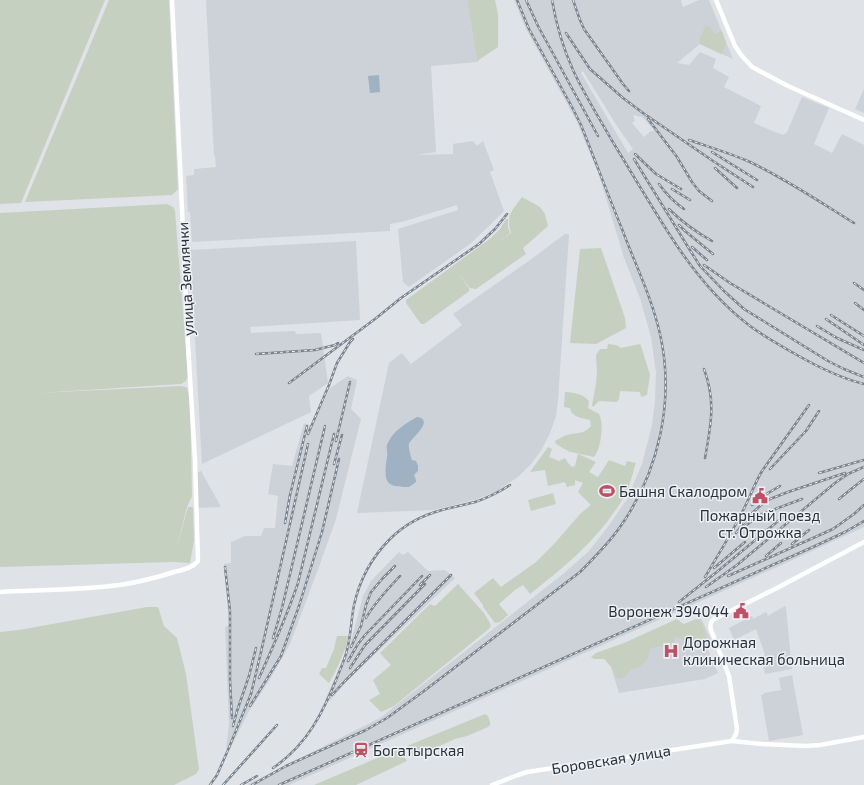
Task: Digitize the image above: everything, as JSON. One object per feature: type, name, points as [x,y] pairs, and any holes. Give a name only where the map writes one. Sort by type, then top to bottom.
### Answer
[{"type":"street","name":"улица Землячки","points":[[0,592],[89,588],[128,583],[188,568],[196,564],[198,561],[172,0]]},
{"type":"street","points":[[716,0],[735,46],[752,67],[788,86],[864,120]]},
{"type":"street","points":[[732,741],[736,731],[736,725],[729,676],[711,630],[710,623],[864,542]]},
{"type":"street","name":"Боровская улица","points":[[492,785],[518,775],[534,771],[732,741],[806,746],[864,737]]},
{"type":"shaded area","points":[[206,0],[467,0],[477,62],[431,66],[436,152],[416,155],[453,154],[453,144],[473,141],[477,146],[483,141],[494,170],[490,172],[504,211],[470,244],[409,287],[403,282],[398,229],[458,210],[457,205],[405,221],[390,224],[390,231],[192,242],[190,212],[188,212],[186,176],[194,175],[194,169],[216,167],[214,156]]},
{"type":"shaded area","points":[[514,0],[681,0],[683,7],[699,0],[709,0],[733,59],[700,44],[677,63],[689,65],[700,52],[716,59],[713,68],[729,77],[724,87],[761,106],[754,123],[783,135],[787,132],[802,97],[829,108],[814,144],[832,153],[842,134],[864,145],[864,527],[289,785],[249,785],[248,784],[380,718],[563,574],[589,551],[607,528],[627,499],[642,464],[652,425],[655,401],[656,373],[651,337],[640,298],[624,258],[599,175],[576,120],[526,29]],"holes":[[[583,71],[633,149],[628,153],[581,73]],[[633,115],[642,117],[654,130],[644,137],[632,123],[635,121]]]},
{"type":"shaded area","points":[[864,89],[864,113],[855,109]]},
{"type":"shaded area","points":[[565,234],[569,234],[556,416],[542,449],[532,463],[518,477],[495,492],[474,500],[434,510],[357,513],[389,363],[402,353],[411,364],[462,325],[453,314]]},
{"type":"shaded area","points":[[356,241],[360,320],[250,327],[251,333],[295,331],[296,334],[321,333],[328,383],[309,396],[311,412],[202,464],[190,250]]},
{"type":"shaded area","points":[[348,376],[357,380],[351,409],[361,419],[336,519],[290,644],[269,681],[249,711],[229,751],[226,750],[229,724],[225,627],[229,625],[224,564],[231,563],[231,542],[245,536],[261,536],[264,528],[275,528],[278,496],[268,494],[273,464],[292,466],[304,423],[312,427],[330,388]]},
{"type":"shaded area","points":[[201,471],[221,507],[198,508],[197,473]]},
{"type":"shaded area","points":[[399,552],[403,555],[408,552],[428,571],[445,570],[455,578],[347,681],[329,702],[325,700],[350,645],[363,596],[371,581]]},
{"type":"shaded area","points":[[785,606],[792,669],[765,674],[761,657],[765,655],[756,629],[734,640],[729,628],[752,616],[753,619],[766,612],[768,615],[766,617]]},
{"type":"shaded area","name":"Дорожная клиническая больница","points":[[701,618],[713,644],[707,647],[718,673],[705,679],[619,693],[609,661]]},
{"type":"shaded area","points":[[792,675],[803,735],[769,741],[761,695],[764,693],[781,690],[779,678]]},
{"type":"green space","points":[[0,0],[105,0],[21,203],[0,204]]},
{"type":"green space","points":[[109,0],[169,0],[178,189],[172,195],[25,202]]},
{"type":"green space","points":[[467,0],[495,0],[498,15],[498,47],[477,62]]},
{"type":"green space","points":[[705,26],[710,26],[714,34],[722,31],[726,43],[721,54],[700,44],[699,41]]},
{"type":"green space","points":[[522,197],[540,207],[545,214],[548,226],[523,248],[526,254],[476,289],[470,288],[457,272],[469,288],[469,291],[424,324],[421,324],[406,303],[406,300],[491,238],[500,229],[506,219],[508,219],[510,233],[501,240],[511,233],[509,222],[510,214]]},
{"type":"green space","points":[[167,204],[173,207],[175,211],[188,376],[186,381],[181,384],[38,393],[181,386],[186,387],[190,401],[192,496],[187,507],[176,551],[188,507],[193,507],[194,540],[190,563],[173,562],[0,567],[0,213]]},
{"type":"green space","points":[[601,248],[625,318],[626,328],[596,344],[570,343],[580,249]]},
{"type":"green space","points":[[608,344],[616,345],[621,348],[640,344],[650,375],[647,395],[641,397],[640,392],[620,391],[617,402],[599,401],[593,407],[592,405],[597,372],[596,355],[600,349],[607,349]]},
{"type":"green space","points":[[565,392],[583,396],[589,401],[588,408],[599,414],[601,418],[601,434],[598,450],[594,457],[569,451],[556,444],[555,441],[562,437],[583,432],[591,426],[590,420],[577,417],[572,413],[570,408],[564,407]]},
{"type":"green space","points":[[548,447],[552,449],[549,457],[559,461],[565,458],[572,467],[575,466],[578,454],[596,462],[589,472],[598,477],[609,460],[625,466],[627,461],[636,463],[625,495],[606,524],[595,537],[570,561],[530,594],[523,585],[515,590],[499,604],[508,615],[500,622],[495,623],[474,593],[493,578],[501,587],[536,562],[581,513],[591,505],[578,492],[583,483],[575,480],[575,485],[567,487],[565,482],[548,486],[545,470],[530,472]]},
{"type":"green space","points":[[553,493],[556,504],[531,511],[528,500]]},
{"type":"green space","points":[[458,584],[484,613],[491,625],[490,628],[394,706],[381,712],[369,700],[380,694],[373,680],[391,665],[380,653],[430,604],[435,606]]},
{"type":"green space","points":[[147,607],[158,607],[164,626],[177,638],[186,674],[199,769],[196,774],[174,785],[0,785],[0,632],[19,630]]},
{"type":"green space","points":[[677,619],[684,624],[696,619],[700,620],[706,636],[704,643],[700,646],[692,647],[680,638],[674,638],[674,642],[652,648],[645,662],[639,667],[632,669],[622,678],[617,678],[615,676],[614,670],[604,659],[594,659],[591,657],[596,653],[624,643]]},
{"type":"green space","points":[[337,636],[348,636],[346,649],[329,683],[319,674],[322,668],[326,668],[334,649]]},
{"type":"green space","points":[[485,714],[488,716],[490,722],[488,727],[467,736],[455,739],[413,758],[407,746]]},
{"type":"green space","points":[[396,750],[401,752],[407,761],[356,785],[314,785]]},
{"type":"water","points":[[379,75],[380,92],[370,93],[368,76]]},
{"type":"water","points":[[417,417],[422,419],[424,422],[423,426],[409,445],[412,460],[416,461],[418,466],[418,471],[414,475],[416,482],[409,487],[392,485],[386,479],[388,442],[392,436],[406,423]]},
{"type":"railway","points":[[252,785],[286,766],[366,730],[387,718],[580,572],[606,545],[634,506],[654,459],[660,435],[666,384],[660,334],[653,307],[581,125],[529,29],[517,0]]},
{"type":"railway","points":[[526,0],[538,26],[598,136]]},
{"type":"railway","points":[[552,0],[569,62],[582,88],[653,209],[695,271],[726,306],[761,334],[821,368],[846,379],[864,384]]},
{"type":"railway","points":[[573,0],[584,29],[629,91]]},
{"type":"railway","points":[[566,33],[590,69],[623,98],[753,187]]},
{"type":"railway","points":[[648,119],[677,157],[699,191],[712,201]]},
{"type":"railway","points":[[689,140],[750,162],[803,191],[854,223]]},
{"type":"railway","points":[[712,152],[757,180]]},
{"type":"railway","points":[[635,154],[656,174],[681,189]]},
{"type":"railway","points":[[634,159],[700,266],[724,291],[744,309],[828,361],[864,377]]},
{"type":"railway","points":[[715,168],[737,188]]},
{"type":"railway","points":[[659,184],[670,198],[684,209]]},
{"type":"railway","points":[[672,189],[690,200]]},
{"type":"railway","points":[[669,209],[689,226],[712,241]]},
{"type":"railway","points":[[289,383],[401,298],[479,244],[495,229],[507,214]]},
{"type":"railway","points":[[679,225],[713,254]]},
{"type":"railway","points":[[692,247],[707,260]]},
{"type":"railway","points":[[704,265],[730,283],[864,363]]},
{"type":"railway","points":[[854,283],[864,290]]},
{"type":"railway","points":[[855,303],[864,310]]},
{"type":"railway","points":[[831,315],[864,336]]},
{"type":"railway","points":[[826,319],[864,345]]},
{"type":"railway","points":[[817,326],[837,338],[864,350]]},
{"type":"railway","points":[[308,434],[337,363],[353,339]]},
{"type":"railway","points":[[256,354],[315,350],[338,343]]},
{"type":"railway","points":[[704,369],[708,381],[711,403],[709,435],[705,458]]},
{"type":"railway","points":[[336,441],[350,382]]},
{"type":"railway","points":[[705,577],[727,540],[762,471],[809,405]]},
{"type":"railway","points":[[770,469],[806,431],[819,411]]},
{"type":"railway","points":[[285,523],[290,495],[307,426]]},
{"type":"railway","points":[[273,638],[282,608],[325,426]]},
{"type":"railway","points":[[259,678],[285,619],[298,583],[334,434]]},
{"type":"railway","points":[[334,464],[342,435]]},
{"type":"railway","points":[[210,785],[217,775],[251,694],[308,444]]},
{"type":"railway","points":[[250,706],[281,656],[299,606],[322,532],[339,459]]},
{"type":"railway","points":[[819,473],[864,460]]},
{"type":"railway","points":[[706,587],[737,565],[835,483],[848,474],[864,467]]},
{"type":"railway","points":[[736,533],[750,515],[770,499],[845,473]]},
{"type":"railway","points":[[839,499],[864,479]]},
{"type":"railway","points":[[273,768],[285,759],[305,738],[320,715],[344,660],[359,586],[367,569],[383,546],[401,529],[421,518],[442,510],[471,503],[493,495],[510,485]]},
{"type":"railway","points":[[752,505],[760,498],[780,486]]},
{"type":"railway","points":[[745,526],[762,514],[802,499]]},
{"type":"railway","points":[[728,576],[833,529],[864,505]]},
{"type":"railway","points":[[679,602],[783,517]]},
{"type":"railway","points":[[279,785],[813,547],[864,521]]},
{"type":"railway","points":[[792,544],[809,530]]},
{"type":"railway","points":[[714,568],[745,542]]},
{"type":"railway","points":[[766,556],[781,543]]},
{"type":"railway","points":[[351,647],[361,626],[371,592],[395,566]]},
{"type":"railway","points":[[225,567],[230,611],[230,680],[232,718]]},
{"type":"railway","points":[[420,585],[430,575]]},
{"type":"railway","points":[[332,695],[451,575]]},
{"type":"railway","points":[[366,618],[386,591],[400,576]]},
{"type":"railway","points":[[348,661],[365,635],[422,576]]},
{"type":"railway","points":[[350,668],[365,645],[425,584]]},
{"type":"railway","points":[[233,726],[249,676],[256,648]]},
{"type":"railway","points":[[223,785],[277,725]]},
{"type":"railway","points":[[241,785],[257,776]]},
{"type":"place","name":"Башня Скалодром","points":[[607,491]]},
{"type":"place","name":"Пожарный поезд ст. Отрожка","points":[[760,496]]},
{"type":"place","name":"Воронеж 394044","points":[[741,611]]},
{"type":"place","name":"Дорожная клиническая больница","points":[[671,651]]},
{"type":"place","name":"Богатырская","points":[[361,750]]}]
